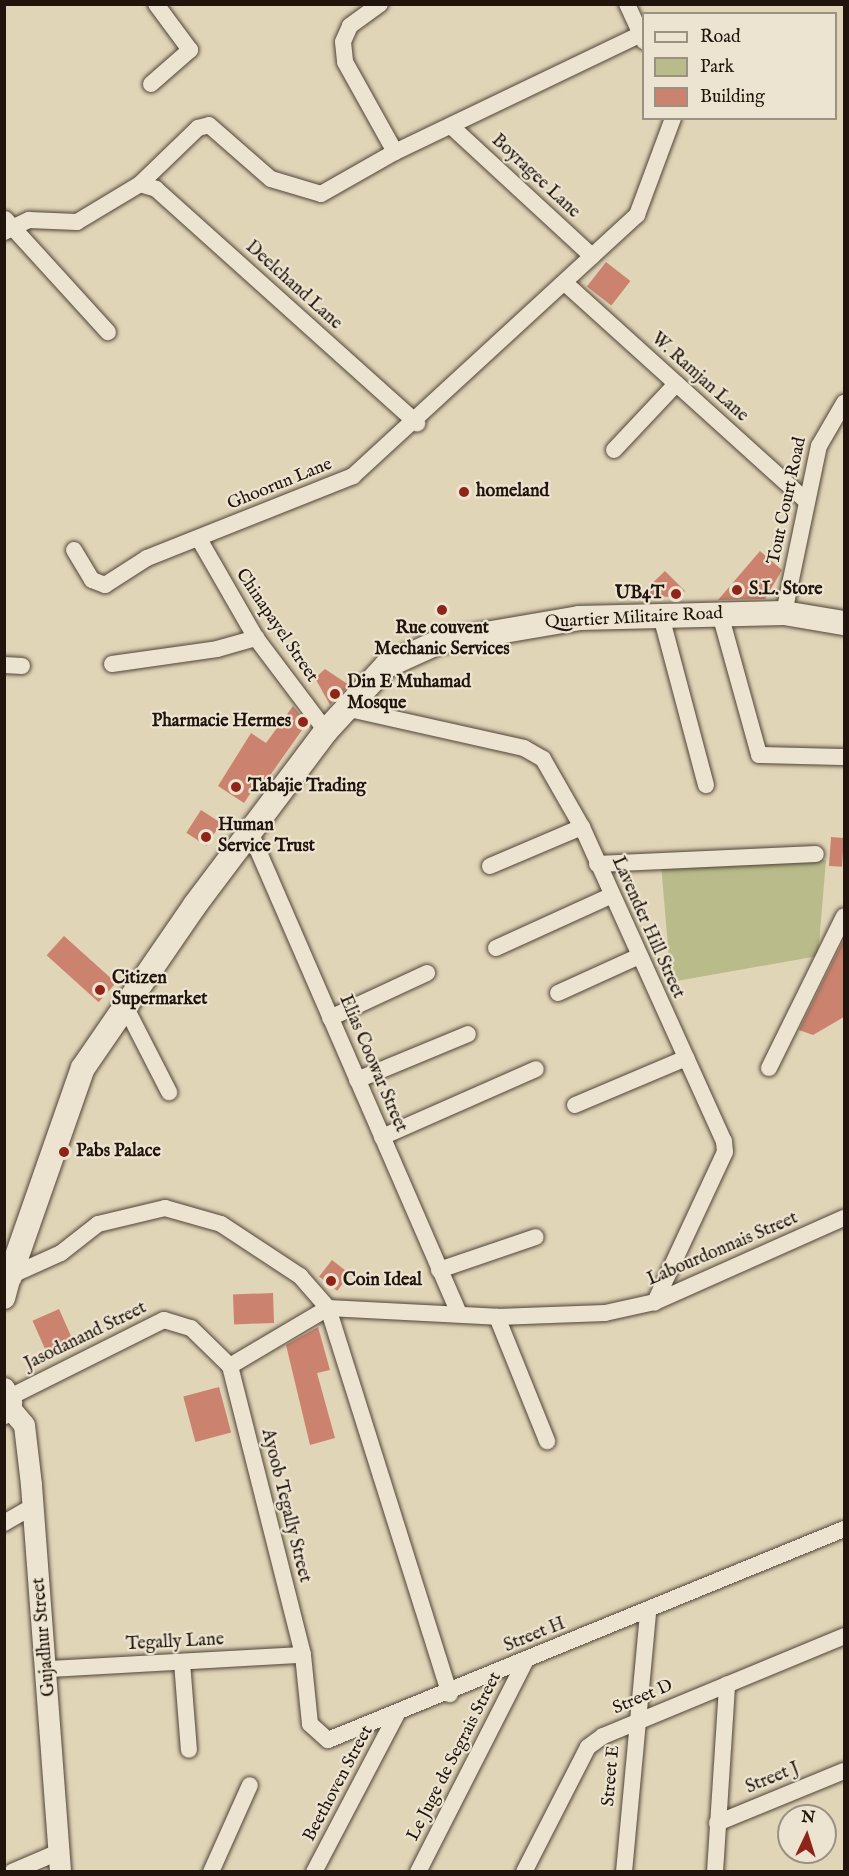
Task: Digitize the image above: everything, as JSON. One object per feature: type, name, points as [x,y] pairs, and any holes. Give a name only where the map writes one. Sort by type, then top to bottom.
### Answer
[{"type":"main road","name":"Quartier Militaire Road","points":[[6,1277],[69,1099],[125,1006],[326,731],[386,666],[439,642],[538,623],[662,616],[784,614],[844,623]]},
{"type":"street","points":[[152,84],[190,50],[156,4]]},
{"type":"street","points":[[380,4],[350,27],[343,42],[345,62],[394,152]]},
{"type":"street","points":[[108,332],[7,226],[29,220],[77,222],[140,184],[198,128],[209,125],[272,179],[321,194],[394,152],[642,37],[627,4]]},
{"type":"street","name":"Ghoorun Lane","points":[[74,550],[92,580],[105,585],[147,558],[336,485],[417,423],[592,255],[637,215],[672,120]]},
{"type":"street","name":"Boyragee Lane","points":[[451,126],[592,255]]},
{"type":"street","name":"Deelchand Lane","points":[[140,184],[156,189],[417,423]]},
{"type":"street","name":"W. Ramjan Lane","points":[[565,283],[807,502]]},
{"type":"street","points":[[614,450],[676,384]]},
{"type":"street","name":"Tout Court Road","points":[[784,614],[824,432],[844,403]]},
{"type":"street","name":"Chinapayel Street","points":[[199,539],[256,638],[326,731]]},
{"type":"street","points":[[720,614],[759,755],[843,758]]},
{"type":"street","points":[[662,616],[706,785]]},
{"type":"street","points":[[112,664],[217,649],[256,638]]},
{"type":"street","points":[[4,665],[22,666]]},
{"type":"street","name":"Lavender Hill Street","points":[[345,708],[524,748],[543,759],[582,827],[610,896],[686,1058],[725,1152],[655,1302]]},
{"type":"street","points":[[490,866],[582,827]]},
{"type":"street","name":"Elias Coowar Street","points":[[250,832],[458,1311]]},
{"type":"street","points":[[597,864],[816,854]]},
{"type":"street","points":[[496,948],[610,896]]},
{"type":"street","points":[[769,1068],[844,916]]},
{"type":"street","points":[[558,993],[637,957]]},
{"type":"street","points":[[330,1018],[427,973]]},
{"type":"street","points":[[125,1006],[169,1092]]},
{"type":"street","points":[[357,1080],[468,1034]]},
{"type":"street","points":[[575,1104],[686,1058]]},
{"type":"street","points":[[382,1137],[536,1069]]},
{"type":"street","points":[[6,1277],[61,1253],[98,1224],[165,1208],[221,1224],[278,1258],[328,1308],[450,1694]]},
{"type":"street","name":"Labourdonnais Street","points":[[328,1308],[458,1311],[497,1317],[577,1317],[655,1302],[844,1218]]},
{"type":"street","points":[[439,1270],[536,1237]]},
{"type":"street","points":[[230,1366],[328,1308]]},
{"type":"street","points":[[497,1317],[546,1441]]},
{"type":"street","name":"Jasodanand Street","points":[[6,1398],[164,1320],[191,1328],[230,1366]]},
{"type":"street","name":"Ayoob Tegally Street","points":[[230,1366],[303,1655]]},
{"type":"street","name":"Gujadhur Street","points":[[6,1398],[24,1425],[49,1669],[60,1861]]},
{"type":"street","points":[[4,1523],[33,1506]]},
{"type":"street","name":"Street H","points":[[303,1655],[310,1724],[318,1736],[328,1740],[450,1694],[526,1660],[648,1612],[844,1529]]},
{"type":"street","name":"Street E","points":[[624,1872],[648,1612]]},
{"type":"street","name":"Street D","points":[[524,1872],[588,1747],[637,1721],[844,1636]]},
{"type":"street","name":"Tegally Lane","points":[[49,1669],[303,1655]]},
{"type":"street","name":"Le Juge de Segrais Street","points":[[418,1872],[526,1660]]},
{"type":"street","points":[[182,1662],[189,1750]]},
{"type":"street","points":[[715,1872],[727,1684]]},
{"type":"street","name":"Beethoven Street","points":[[314,1872],[397,1714]]},
{"type":"street","name":"Street J","points":[[717,1823],[844,1770]]},
{"type":"street","points":[[211,1872],[250,1785]]},
{"type":"street","points":[[12,1872],[60,1861]]},
{"type":"green space","points":[[826,860],[818,956],[671,982],[661,864]]},
{"type":"building","points":[[606,262],[630,281],[611,306],[587,286]]},
{"type":"building","points":[[760,551],[782,570],[765,599],[718,600]]},
{"type":"building","points":[[665,571],[685,591],[677,598],[641,594]]},
{"type":"building","name":"Din E Muhamad Mosque","points":[[325,669],[349,685],[330,705],[315,678]]},
{"type":"building","points":[[293,706],[307,723],[266,781],[261,777],[244,803],[218,786],[251,733],[266,743]]},
{"type":"building","points":[[201,810],[221,823],[206,846],[186,833]]},
{"type":"building","points":[[831,837],[844,838],[842,867],[829,866]]},
{"type":"building","points":[[64,936],[116,983],[99,1002],[47,955]]},
{"type":"building","points":[[844,939],[844,1017],[813,1035],[799,1030]]},
{"type":"building","points":[[332,1260],[350,1274],[337,1291],[319,1277]]},
{"type":"building","points":[[273,1293],[274,1323],[234,1324],[233,1294]]},
{"type":"building","points":[[59,1309],[74,1342],[47,1354],[33,1321]]},
{"type":"building","points":[[318,1327],[330,1370],[317,1373],[335,1438],[310,1445],[286,1345]]},
{"type":"building","points":[[219,1387],[231,1432],[195,1442],[183,1397]]},
{"type":"place","name":"homeland","points":[[464,492]]},
{"type":"place","name":"S.L. Store","points":[[737,590]]},
{"type":"place","name":"UB4T","points":[[676,594]]},
{"type":"place","name":"Rue couvent Mechanic Services","points":[[442,610]]},
{"type":"place","name":"Din E Muhamad Mosque","points":[[335,694]]},
{"type":"place","name":"Pharmacie Hermes","points":[[303,722]]},
{"type":"place","name":"Tabajie Trading","points":[[236,787]]},
{"type":"place","name":"Human Service Trust","points":[[206,837]]},
{"type":"place","name":"Citizen Supermarket","points":[[100,990]]},
{"type":"place","name":"Pabs Palace","points":[[64,1152]]},
{"type":"place","name":"Coin Ideal","points":[[331,1281]]}]
